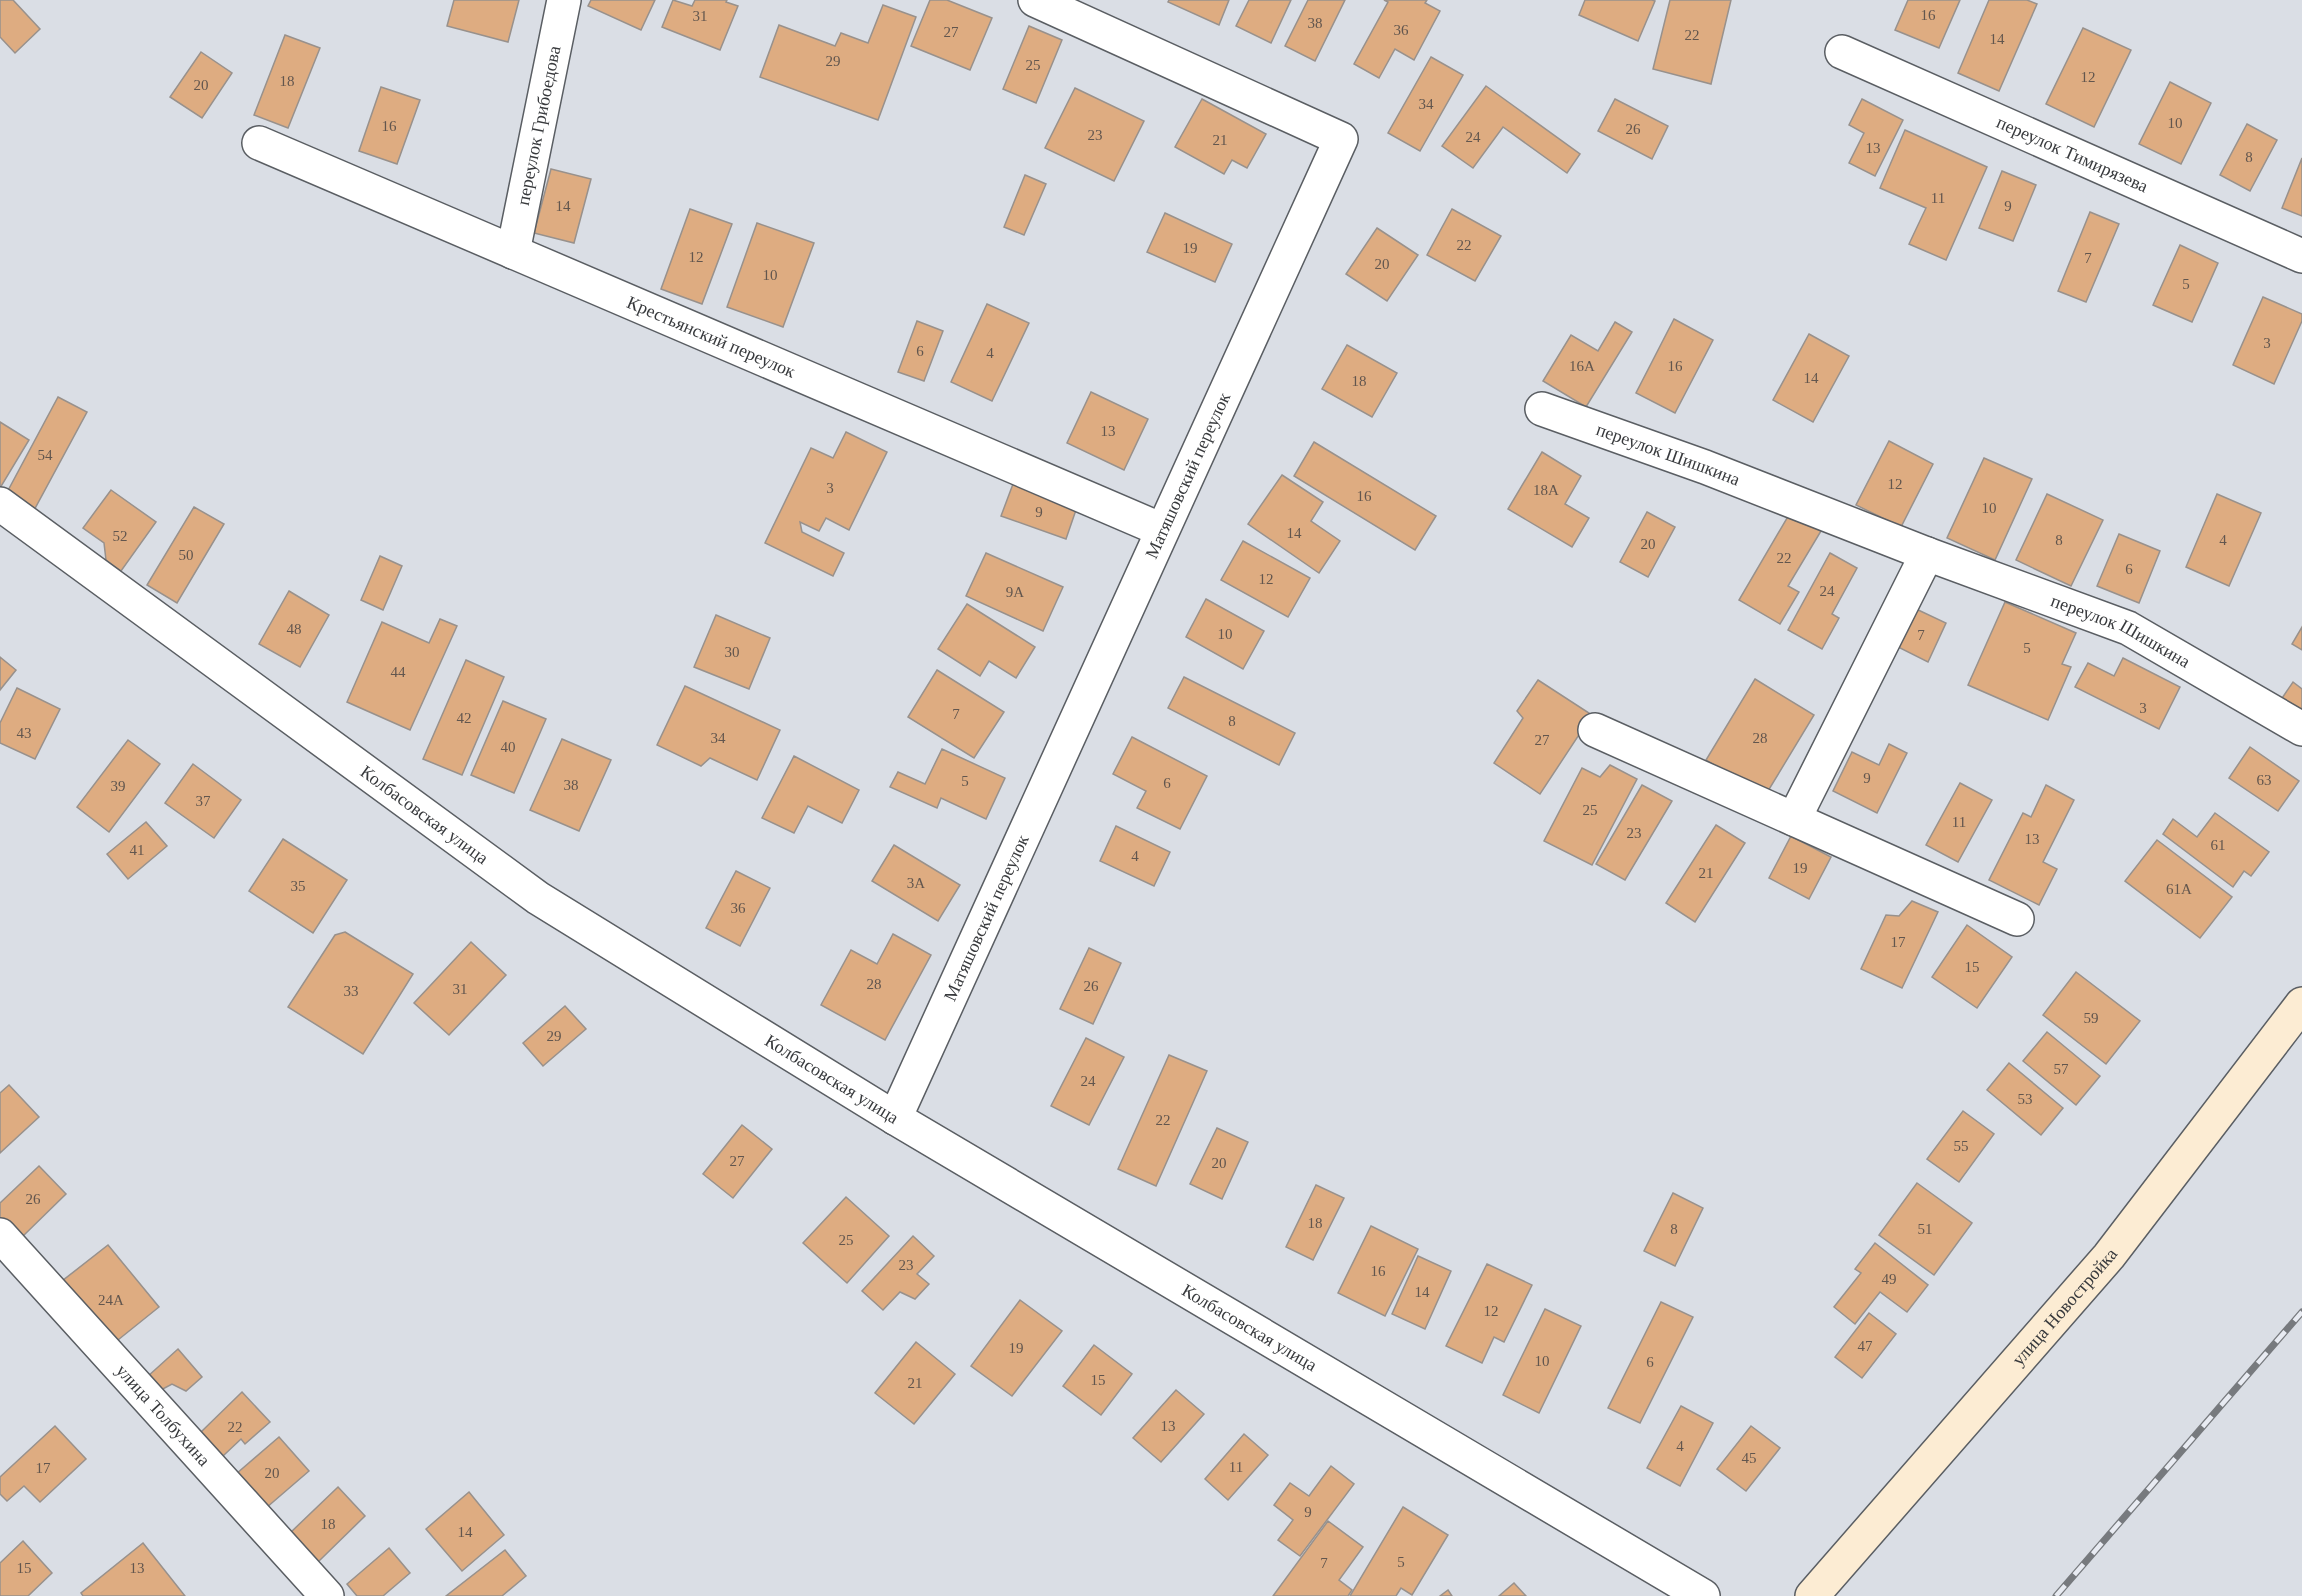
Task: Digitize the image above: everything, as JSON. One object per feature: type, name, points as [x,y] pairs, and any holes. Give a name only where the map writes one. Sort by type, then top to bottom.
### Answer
[{"type":"main road","name":"улица Новостройка","points":[[1812,1596],[2109,1256],[2302,1004]]},
{"type":"street","name":"переулок Грибоедова","points":[[513,252],[564,0]]},
{"type":"street","name":"Матяшовский переулок","points":[[895,1118],[1341,139],[1035,0]]},
{"type":"street","name":"переулок Тимирязева","points":[[1842,52],[2302,256]]},
{"type":"street","name":"Крестьянский переулок","points":[[259,143],[1162,530]]},
{"type":"street","name":"переулок Шишкина","points":[[1542,410],[1705,466],[1927,554],[2128,628],[2302,729]]},
{"type":"street","name":"Колбасовская улица","points":[[0,504],[538,898],[895,1118],[1703,1596]]},
{"type":"street","points":[[1794,819],[1927,554]]},
{"type":"street","points":[[1594,730],[2017,919]]},
{"type":"street","name":"улица Толбухина","points":[[0,1235],[327,1596]]},
{"type":"building","points":[[0,0],[13,0],[40,29],[15,53],[0,37]]},
{"type":"building","points":[[454,0],[519,0],[508,42],[447,26]]},
{"type":"building","points":[[591,0],[655,0],[641,30],[588,6]]},
{"type":"building","points":[[673,0],[692,6],[695,0],[727,0],[726,2],[738,6],[720,50],[662,27]]},
{"type":"building","points":[[930,0],[947,0],[992,18],[970,70],[911,46]]},
{"type":"building","points":[[1169,0],[1229,0],[1219,25],[1168,2]]},
{"type":"building","points":[[1249,0],[1291,0],[1271,43],[1236,26]]},
{"type":"building","points":[[1308,0],[1345,0],[1315,61],[1285,46]]},
{"type":"building","points":[[1384,0],[1427,0],[1425,3],[1440,11],[1414,60],[1395,49],[1379,78],[1354,64],[1388,2]]},
{"type":"building","points":[[1585,0],[1655,1],[1638,41],[1579,15]]},
{"type":"building","points":[[1670,0],[1731,0],[1711,84],[1653,69]]},
{"type":"building","points":[[1908,0],[1960,0],[1939,48],[1895,30]]},
{"type":"building","points":[[1989,0],[2027,0],[2037,4],[1999,91],[1958,73]]},
{"type":"building","points":[[883,5],[916,17],[878,120],[760,77],[779,25],[835,46],[841,33],[868,43]]},
{"type":"building","points":[[1029,26],[1062,40],[1036,103],[1003,89]]},
{"type":"building","points":[[2083,28],[2131,50],[2094,127],[2046,104]]},
{"type":"building","points":[[285,35],[320,48],[288,128],[254,115]]},
{"type":"building","points":[[201,52],[232,73],[202,118],[170,97]]},
{"type":"building","points":[[1431,57],[1463,75],[1420,151],[1388,133]]},
{"type":"building","points":[[2170,82],[2211,103],[2181,164],[2139,144]]},
{"type":"building","points":[[1486,86],[1580,154],[1567,173],[1503,127],[1473,168],[1442,146]]},
{"type":"building","points":[[381,87],[420,100],[397,164],[359,151]]},
{"type":"building","points":[[1075,88],[1144,121],[1114,181],[1045,148]]},
{"type":"building","points":[[1202,99],[1266,134],[1247,168],[1232,160],[1224,174],[1175,147]]},
{"type":"building","points":[[1615,99],[1668,126],[1652,159],[1598,131]]},
{"type":"building","points":[[1862,99],[1903,120],[1875,176],[1849,163],[1864,133],[1849,125]]},
{"type":"building","points":[[2247,124],[2277,140],[2250,191],[2220,175]]},
{"type":"building","points":[[1905,130],[1987,167],[1946,260],[1909,244],[1926,208],[1880,188]]},
{"type":"building","points":[[2302,158],[2302,216],[2282,208]]},
{"type":"building","points":[[551,169],[591,179],[574,243],[534,233]]},
{"type":"building","points":[[2002,171],[2036,185],[2013,241],[1979,228]]},
{"type":"building","points":[[1025,175],[1046,184],[1024,235],[1004,227]]},
{"type":"building","points":[[690,209],[732,224],[702,304],[661,289]]},
{"type":"building","points":[[1452,209],[1501,236],[1475,281],[1427,255]]},
{"type":"building","points":[[2090,212],[2119,224],[2086,302],[2058,291]]},
{"type":"building","points":[[1165,213],[1232,244],[1215,282],[1147,252]]},
{"type":"building","points":[[757,223],[814,243],[783,327],[727,307]]},
{"type":"building","points":[[1377,228],[1418,255],[1387,301],[1346,274]]},
{"type":"building","points":[[2180,245],[2218,263],[2192,322],[2153,305]]},
{"type":"building","points":[[2263,297],[2302,314],[2302,321],[2274,384],[2233,365]]},
{"type":"building","points":[[987,304],[1029,323],[992,401],[951,382]]},
{"type":"building","points":[[1674,319],[1713,340],[1675,413],[1636,393]]},
{"type":"building","points":[[917,321],[943,331],[924,381],[898,372]]},
{"type":"building","points":[[1615,322],[1632,332],[1586,407],[1543,381],[1571,335],[1598,351]]},
{"type":"building","points":[[1809,334],[1849,356],[1813,422],[1773,400]]},
{"type":"building","points":[[1347,345],[1397,373],[1372,417],[1322,389]]},
{"type":"building","points":[[1091,392],[1148,419],[1124,470],[1067,443]]},
{"type":"building","points":[[58,397],[87,412],[32,514],[4,498]]},
{"type":"building","points":[[0,422],[29,440],[0,488]]},
{"type":"building","points":[[846,432],[887,452],[849,530],[826,518],[819,531],[800,522],[802,532],[844,553],[833,576],[765,543],[811,448],[833,458]]},
{"type":"building","points":[[1889,441],[1933,464],[1901,527],[1856,505]]},
{"type":"building","points":[[1314,442],[1436,516],[1415,550],[1294,476]]},
{"type":"building","points":[[1542,452],[1581,476],[1565,504],[1589,518],[1572,547],[1508,509]]},
{"type":"building","points":[[1984,458],[2032,479],[1995,560],[1947,538]]},
{"type":"building","points":[[1282,475],[1323,502],[1311,521],[1340,541],[1319,573],[1248,524]]},
{"type":"building","points":[[1013,484],[1077,507],[1066,539],[1001,516]]},
{"type":"building","points":[[111,490],[156,522],[121,571],[106,560],[104,543],[83,528]]},
{"type":"building","points":[[2047,494],[2103,520],[2071,586],[2016,560]]},
{"type":"building","points":[[2217,494],[2261,513],[2229,586],[2186,567]]},
{"type":"building","points":[[194,507],[224,524],[177,603],[147,585]]},
{"type":"building","points":[[1647,512],[1675,527],[1648,577],[1620,562]]},
{"type":"building","points":[[1790,513],[1821,531],[1788,586],[1799,592],[1780,624],[1739,600]]},
{"type":"building","points":[[2119,534],[2160,551],[2139,603],[2097,586]]},
{"type":"building","points":[[1243,541],[1310,578],[1288,617],[1221,580]]},
{"type":"building","points":[[986,553],[1063,587],[1043,631],[966,596]]},
{"type":"building","points":[[1830,553],[1857,568],[1832,614],[1839,618],[1822,649],[1788,630]]},
{"type":"building","points":[[380,556],[402,566],[383,610],[361,600]]},
{"type":"building","points":[[289,591],[329,615],[300,667],[259,644]]},
{"type":"building","points":[[1206,599],[1264,631],[1243,669],[1186,637]]},
{"type":"building","points":[[2005,602],[2076,633],[2062,664],[2071,667],[2048,720],[1968,685]]},
{"type":"building","points":[[967,604],[1035,647],[1016,678],[989,661],[980,676],[938,649]]},
{"type":"building","points":[[1914,608],[1946,623],[1928,662],[1896,646]]},
{"type":"building","points":[[716,615],[770,638],[749,689],[694,667]]},
{"type":"building","points":[[440,619],[457,626],[410,730],[347,702],[382,622],[429,643]]},
{"type":"building","points":[[2302,627],[2302,650],[2292,644]]},
{"type":"building","points":[[0,657],[16,670],[0,690]]},
{"type":"building","points":[[2123,658],[2180,687],[2159,729],[2075,687],[2088,663],[2114,676]]},
{"type":"building","points":[[466,660],[504,677],[462,775],[423,759]]},
{"type":"building","points":[[937,670],[1004,712],[974,758],[908,717]]},
{"type":"building","points":[[1184,677],[1295,733],[1279,765],[1168,708]]},
{"type":"building","points":[[1755,679],[1814,715],[1765,796],[1706,760]]},
{"type":"building","points":[[1538,680],[1592,715],[1540,794],[1494,763],[1523,718],[1517,711]]},
{"type":"building","points":[[2293,682],[2302,689],[2302,720],[2278,704]]},
{"type":"building","points":[[685,686],[780,730],[757,780],[710,758],[701,766],[657,745]]},
{"type":"building","points":[[17,688],[60,709],[35,759],[0,743],[0,723]]},
{"type":"building","points":[[503,701],[546,719],[514,793],[471,775]]},
{"type":"building","points":[[1132,737],[1207,776],[1180,829],[1137,808],[1146,791],[1113,774]]},
{"type":"building","points":[[562,739],[611,760],[579,831],[530,810]]},
{"type":"building","points":[[128,740],[160,764],[109,832],[77,807]]},
{"type":"building","points":[[1889,744],[1907,753],[1877,813],[1833,791],[1852,752],[1879,765]]},
{"type":"building","points":[[2250,747],[2299,781],[2278,811],[2229,778]]},
{"type":"building","points":[[942,749],[1005,778],[986,819],[941,798],[937,808],[890,787],[898,772],[925,784]]},
{"type":"building","points":[[794,756],[859,790],[842,823],[808,806],[794,833],[762,818]]},
{"type":"building","points":[[193,764],[241,800],[214,838],[165,803]]},
{"type":"building","points":[[1610,765],[1637,779],[1592,865],[1544,841],[1582,768],[1600,777]]},
{"type":"building","points":[[1960,783],[1992,800],[1958,862],[1926,845]]},
{"type":"building","points":[[1642,785],[1672,801],[1625,880],[1596,864]]},
{"type":"building","points":[[2046,785],[2074,800],[2043,862],[2057,869],[2039,905],[1989,880],[2023,813],[2031,817]]},
{"type":"building","points":[[2215,813],[2269,852],[2251,876],[2244,871],[2233,887],[2163,834],[2173,819],[2197,837]]},
{"type":"building","points":[[146,822],[167,846],[128,879],[107,854]]},
{"type":"building","points":[[1716,825],[1745,843],[1695,922],[1666,903]]},
{"type":"building","points":[[1116,826],[1170,852],[1154,886],[1100,861]]},
{"type":"building","points":[[1791,836],[1831,857],[1809,899],[1769,878]]},
{"type":"building","points":[[283,839],[347,880],[313,933],[249,891]]},
{"type":"building","points":[[2157,840],[2232,897],[2200,938],[2125,881]]},
{"type":"building","points":[[894,845],[960,885],[938,921],[872,881]]},
{"type":"building","points":[[736,871],[770,888],[740,946],[706,928]]},
{"type":"building","points":[[1912,901],[1938,912],[1902,988],[1861,969],[1886,915],[1899,916]]},
{"type":"building","points":[[1967,925],[2012,957],[1977,1008],[1932,977]]},
{"type":"building","points":[[345,932],[413,974],[363,1054],[288,1007],[335,935]]},
{"type":"building","points":[[893,934],[931,955],[885,1040],[821,1005],[851,950],[877,964]]},
{"type":"building","points":[[471,942],[506,975],[449,1035],[414,1003]]},
{"type":"building","points":[[1089,948],[1121,963],[1093,1024],[1060,1009]]},
{"type":"building","points":[[2076,972],[2140,1021],[2106,1064],[2043,1015]]},
{"type":"building","points":[[565,1006],[586,1029],[543,1066],[523,1043]]},
{"type":"building","points":[[2047,1032],[2100,1076],[2076,1105],[2023,1061]]},
{"type":"building","points":[[1086,1038],[1124,1057],[1089,1125],[1051,1106]]},
{"type":"building","points":[[1169,1055],[1207,1071],[1156,1186],[1118,1169]]},
{"type":"building","points":[[2009,1063],[2063,1108],[2041,1135],[1987,1090]]},
{"type":"building","points":[[9,1085],[39,1117],[0,1153],[0,1093]]},
{"type":"building","points":[[1963,1111],[1994,1134],[1959,1182],[1927,1159]]},
{"type":"building","points":[[742,1125],[772,1149],[733,1198],[703,1174]]},
{"type":"building","points":[[1217,1128],[1248,1142],[1222,1199],[1190,1184]]},
{"type":"building","points":[[39,1166],[66,1194],[20,1239],[0,1218],[0,1203]]},
{"type":"building","points":[[1917,1183],[1972,1223],[1934,1275],[1879,1235]]},
{"type":"building","points":[[1316,1185],[1344,1198],[1313,1260],[1286,1247]]},
{"type":"building","points":[[1673,1193],[1703,1208],[1675,1266],[1644,1251]]},
{"type":"building","points":[[846,1197],[889,1236],[847,1283],[803,1243]]},
{"type":"building","points":[[1371,1226],[1418,1249],[1385,1316],[1338,1293]]},
{"type":"building","points":[[913,1236],[934,1256],[917,1274],[929,1284],[915,1299],[900,1292],[883,1310],[862,1291]]},
{"type":"building","points":[[1875,1243],[1928,1285],[1907,1312],[1880,1292],[1855,1324],[1834,1307],[1861,1273],[1855,1269]]},
{"type":"building","points":[[108,1245],[159,1307],[108,1348],[62,1281]]},
{"type":"building","points":[[1418,1256],[1451,1271],[1425,1329],[1392,1314]]},
{"type":"building","points":[[1487,1264],[1532,1285],[1504,1342],[1494,1337],[1482,1363],[1446,1346]]},
{"type":"building","points":[[1020,1300],[1062,1331],[1012,1396],[971,1366]]},
{"type":"building","points":[[1661,1302],[1693,1317],[1640,1423],[1608,1408]]},
{"type":"building","points":[[1545,1309],[1581,1326],[1539,1413],[1503,1395]]},
{"type":"building","points":[[1869,1313],[1896,1334],[1862,1378],[1835,1357]]},
{"type":"building","points":[[916,1342],[955,1374],[914,1424],[875,1393]]},
{"type":"building","points":[[1094,1345],[1132,1374],[1101,1415],[1063,1386]]},
{"type":"building","points":[[178,1349],[202,1377],[186,1391],[172,1384],[159,1391],[147,1377]]},
{"type":"building","points":[[1176,1390],[1204,1414],[1161,1462],[1133,1438]]},
{"type":"building","points":[[242,1392],[270,1422],[245,1444],[241,1439],[223,1456],[201,1432]]},
{"type":"building","points":[[1681,1406],[1713,1423],[1680,1486],[1647,1468]]},
{"type":"building","points":[[55,1426],[86,1459],[40,1502],[24,1486],[7,1501],[0,1494],[0,1477]]},
{"type":"building","points":[[1751,1426],[1780,1448],[1746,1491],[1717,1469]]},
{"type":"building","points":[[1244,1434],[1268,1455],[1228,1500],[1205,1479]]},
{"type":"building","points":[[279,1437],[309,1471],[266,1508],[236,1474]]},
{"type":"building","points":[[1331,1466],[1354,1484],[1300,1556],[1278,1540],[1293,1520],[1274,1505],[1290,1483],[1309,1496]]},
{"type":"building","points":[[338,1487],[365,1516],[318,1562],[290,1533]]},
{"type":"building","points":[[469,1492],[504,1535],[462,1571],[426,1529]]},
{"type":"building","points":[[1403,1507],[1448,1535],[1412,1595],[1401,1588],[1396,1596],[1350,1596]]},
{"type":"building","points":[[1328,1521],[1363,1547],[1339,1580],[1352,1590],[1348,1596],[1273,1596]]},
{"type":"building","points":[[23,1541],[52,1573],[28,1596],[0,1596],[0,1563]]},
{"type":"building","points":[[143,1543],[185,1596],[83,1596],[81,1593]]},
{"type":"building","points":[[389,1548],[410,1573],[383,1596],[357,1596],[347,1584]]},
{"type":"building","points":[[505,1550],[526,1576],[502,1596],[446,1596]]},
{"type":"building","points":[[1514,1583],[1526,1596],[1499,1596]]},
{"type":"building","points":[[1448,1590],[1452,1596],[1440,1596]]},
{"type":"railway","points":[[2056,1596],[2302,1312]]}]
